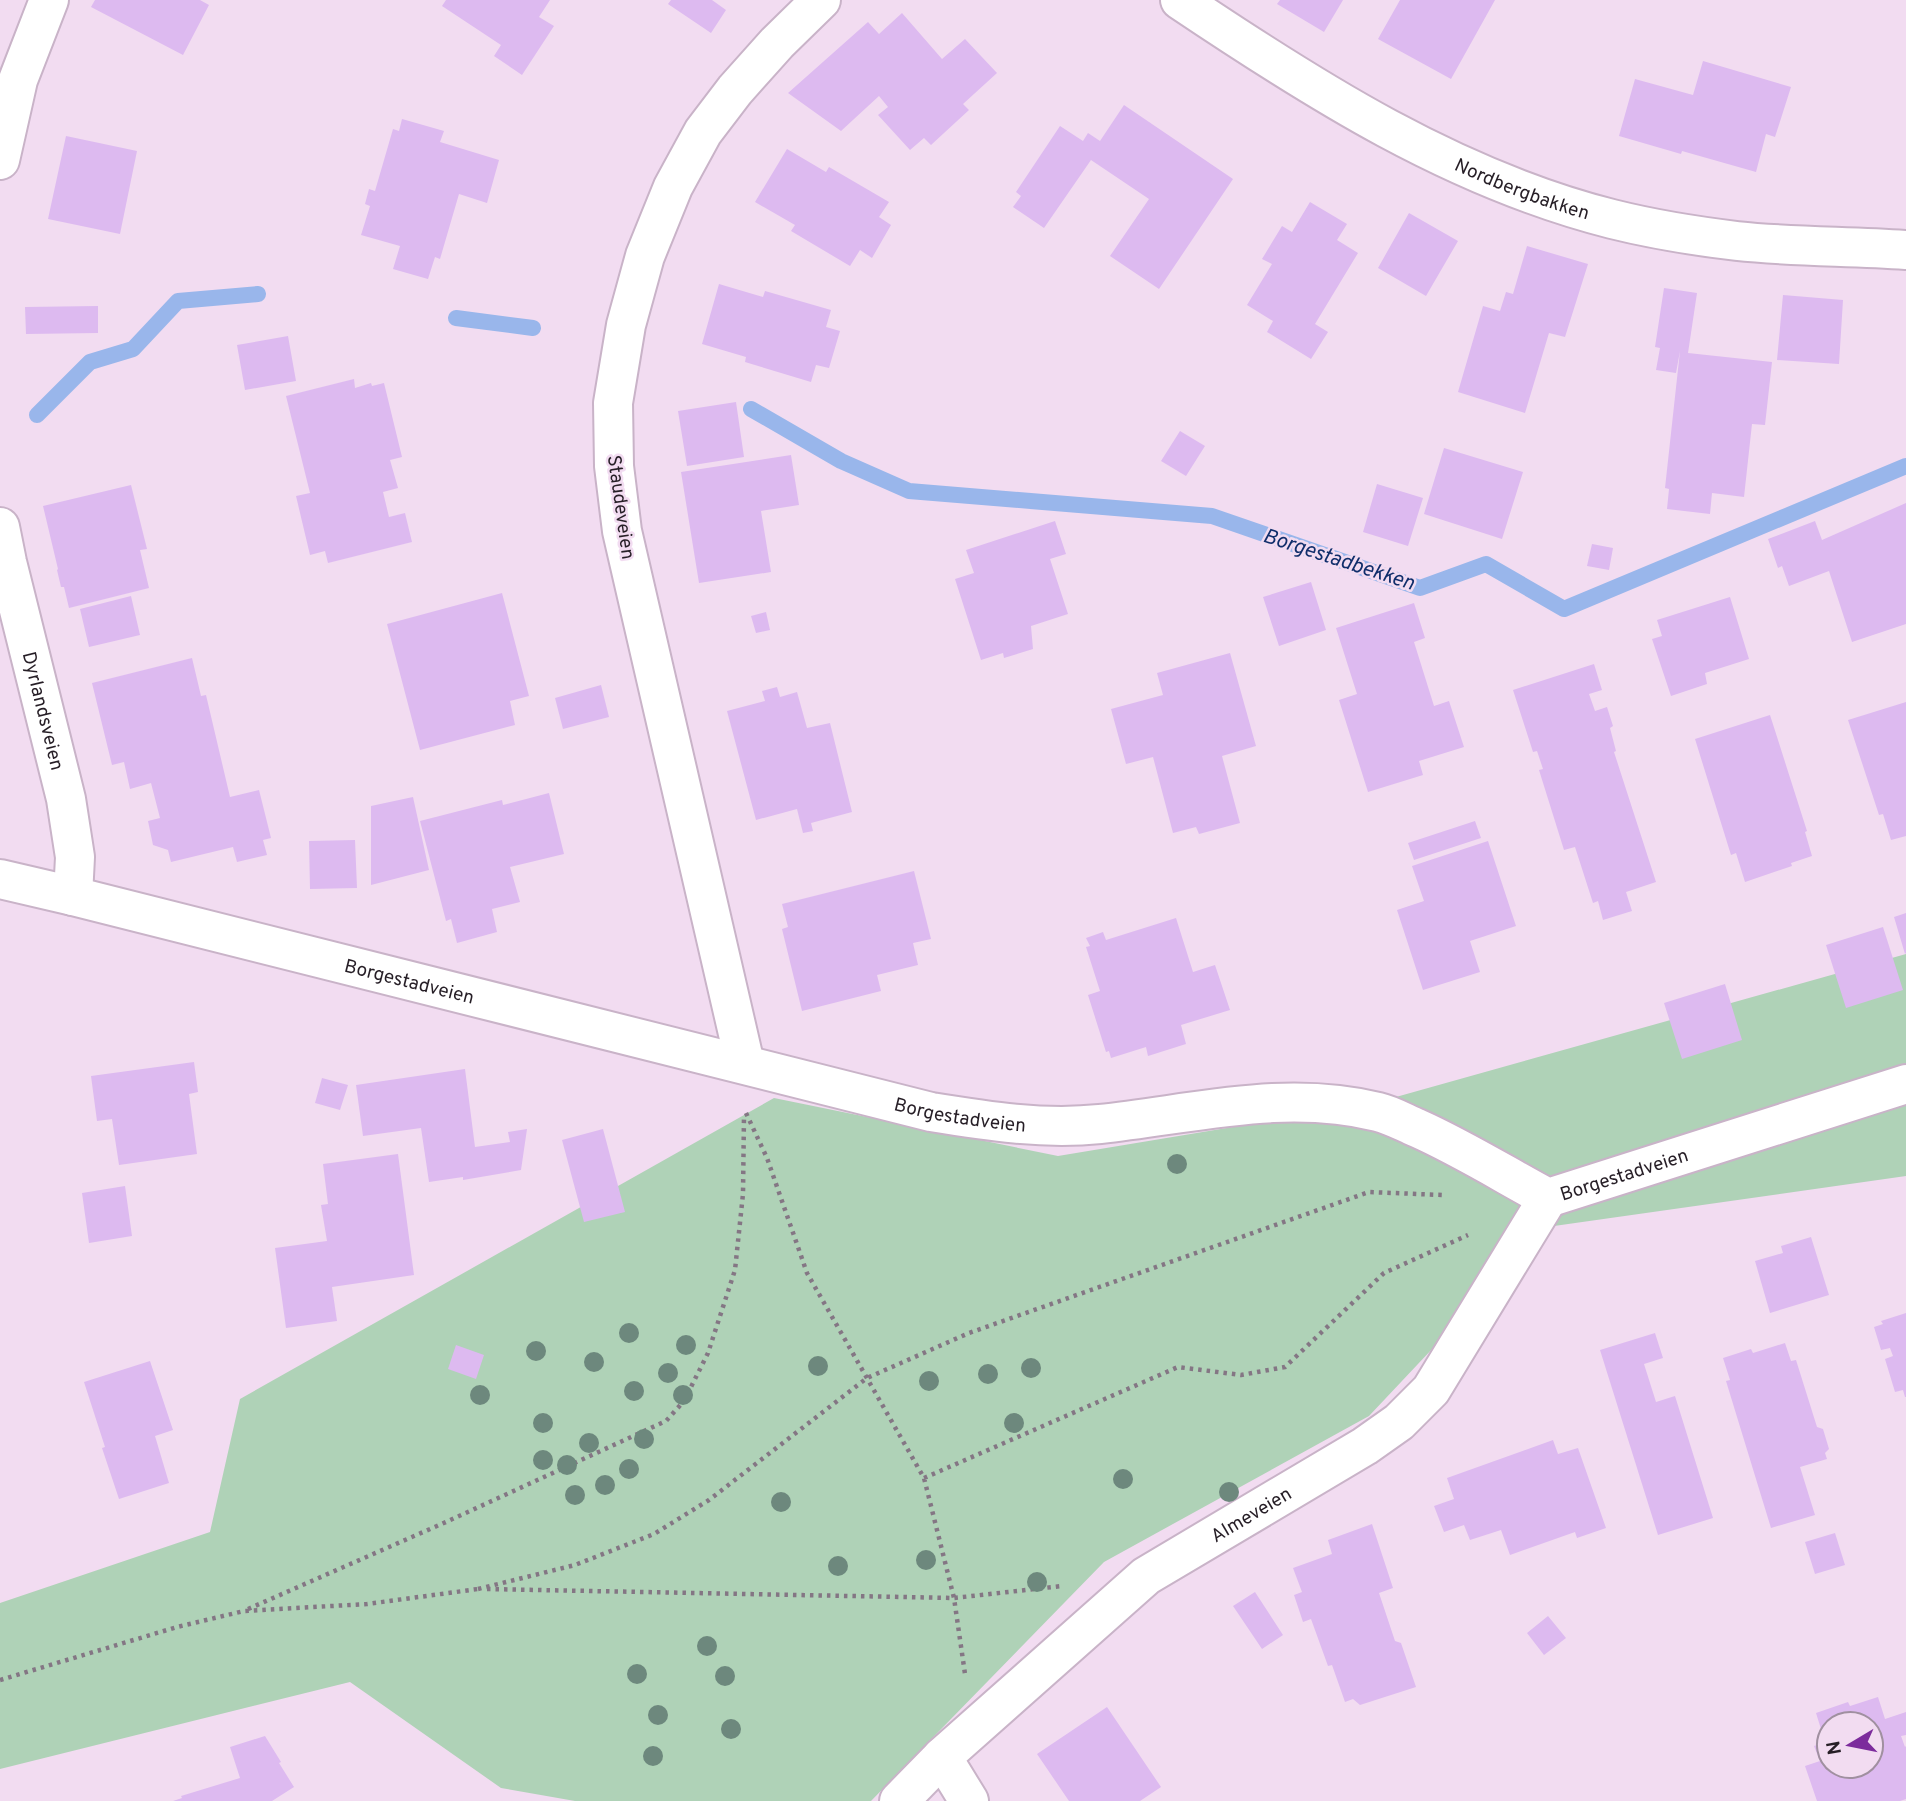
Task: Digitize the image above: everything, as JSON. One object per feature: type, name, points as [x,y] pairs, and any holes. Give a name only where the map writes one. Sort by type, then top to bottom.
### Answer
[{"type":"street","points":[[0,160],[18,80],[49,0]]},
{"type":"street","name":"Staudeveien","points":[[745,1064],[622,531],[614,466],[613,403],[626,325],[642,268],[673,187],[703,132],[735,90],[777,43],[821,0]]},
{"type":"street","name":"Nordbergbakken","points":[[1180,0],[1320,91],[1402,136],[1544,199],[1613,219],[1738,241],[1906,250]]},
{"type":"street","name":"Dyrlandsveien","points":[[0,527],[66,799],[75,856],[73,896]]},
{"type":"street","name":"Borgestadveien","points":[[0,879],[931,1111],[1012,1124],[1051,1126],[1098,1124],[1273,1102],[1334,1103],[1382,1112],[1433,1135],[1548,1198],[1906,1084]]},
{"type":"street","name":"Almeveien","points":[[899,1801],[942,1757],[1146,1576],[1365,1446],[1399,1422],[1431,1390],[1548,1198]]},
{"type":"street","points":[[942,1757],[970,1801]]},
{"type":"path","points":[[244,1611],[666,1421],[684,1401],[708,1353],[735,1270],[743,1194],[744,1110],[767,1157],[807,1273],[923,1478],[954,1598],[972,1731]]},
{"type":"path","points":[[0,1680],[177,1627],[244,1611],[367,1604],[478,1589],[575,1566],[654,1534],[709,1500],[867,1378],[969,1333],[1369,1192],[1452,1195]]},
{"type":"path","points":[[923,1478],[1178,1367],[1241,1375],[1286,1367],[1384,1273],[1472,1233]]},
{"type":"path","points":[[478,1589],[954,1598],[1064,1586]]},
{"type":"green space","points":[[1906,954],[1906,1176],[1547,1227],[1369,1416],[1104,1562],[871,1801],[575,1801],[501,1788],[350,1682],[0,1769],[0,1603],[210,1532],[240,1399],[774,1098],[1058,1156],[1371,1104]]},
{"type":"building","points":[[95,0],[200,0],[209,5],[183,55],[91,7]]},
{"type":"building","points":[[446,0],[550,0],[539,17],[554,26],[522,75],[494,56],[501,45],[442,6]]},
{"type":"building","points":[[671,0],[712,0],[726,10],[711,33],[668,4]]},
{"type":"building","points":[[1280,0],[1343,0],[1324,32],[1277,4]]},
{"type":"building","points":[[1400,0],[1495,0],[1451,79],[1378,39]]},
{"type":"building","points":[[902,13],[942,59],[965,39],[997,73],[963,104],[969,110],[931,145],[924,138],[910,150],[878,115],[888,107],[879,96],[841,131],[788,93],[868,22],[879,34]]},
{"type":"building","points":[[1703,61],[1791,87],[1775,137],[1766,134],[1756,172],[1619,136],[1635,79],[1693,95]]},
{"type":"building","points":[[1124,105],[1233,179],[1159,289],[1110,256],[1149,199],[1091,160],[1044,228],[1013,207],[1021,196],[1016,192],[1060,126],[1083,141],[1088,133],[1100,141]]},
{"type":"building","points":[[402,119],[444,131],[440,142],[499,160],[487,203],[459,194],[440,259],[435,257],[428,279],[393,269],[400,246],[361,235],[370,206],[365,204],[369,189],[375,191],[393,129],[399,131]]},
{"type":"building","points":[[66,136],[137,151],[120,234],[48,219]]},
{"type":"building","points":[[787,149],[826,172],[829,167],[889,202],[879,217],[891,225],[872,258],[860,250],[850,266],[791,231],[795,225],[755,202]]},
{"type":"building","points":[[1310,202],[1347,224],[1337,240],[1358,253],[1315,324],[1328,332],[1311,359],[1267,332],[1273,321],[1247,305],[1272,264],[1262,259],[1282,226],[1292,232]]},
{"type":"building","points":[[1409,213],[1458,241],[1426,296],[1378,268]]},
{"type":"building","points":[[1527,246],[1588,264],[1565,337],[1549,333],[1525,413],[1458,392],[1483,306],[1500,311],[1506,292],[1513,294]]},
{"type":"building","points":[[719,284],[763,297],[765,291],[831,310],[826,327],[840,331],[829,368],[816,365],[811,382],[745,362],[746,357],[702,344]]},
{"type":"building","points":[[1664,288],[1697,293],[1688,353],[1772,362],[1765,425],[1752,424],[1744,497],[1712,493],[1710,514],[1667,509],[1669,489],[1665,488],[1680,351],[1676,373],[1656,370],[1660,348],[1655,347]]},
{"type":"building","points":[[1783,295],[1843,300],[1839,364],[1777,360]]},
{"type":"building","points":[[98,306],[98,333],[26,334],[25,307]]},
{"type":"building","points":[[288,336],[296,381],[245,390],[237,345]]},
{"type":"building","points":[[354,379],[355,388],[371,383],[372,386],[384,383],[402,457],[390,460],[398,488],[383,492],[389,517],[405,513],[412,542],[328,563],[325,551],[310,555],[296,496],[310,493],[286,396]]},
{"type":"building","points":[[736,402],[744,457],[687,466],[678,411]]},
{"type":"building","points":[[1180,431],[1205,446],[1186,476],[1161,461]]},
{"type":"building","points":[[1444,448],[1523,472],[1502,539],[1424,514]]},
{"type":"building","points":[[791,455],[799,505],[761,511],[771,572],[699,583],[681,472]]},
{"type":"building","points":[[1377,484],[1423,498],[1408,546],[1363,532]]},
{"type":"building","points":[[131,485],[147,549],[140,550],[149,588],[69,608],[64,587],[61,587],[43,506]]},
{"type":"building","points":[[1906,503],[1906,624],[1852,642],[1829,571],[1789,586],[1782,566],[1778,568],[1768,539],[1815,521],[1822,540]]},
{"type":"building","points":[[1055,521],[1066,554],[1050,559],[1068,614],[1031,626],[1033,649],[1004,658],[1003,653],[981,660],[955,579],[974,573],[966,550]]},
{"type":"building","points":[[1592,544],[1613,548],[1609,570],[1587,566]]},
{"type":"building","points":[[1311,582],[1326,630],[1279,646],[1263,597]]},
{"type":"building","points":[[502,593],[529,696],[510,701],[515,725],[420,750],[387,624]]},
{"type":"building","points":[[131,596],[140,635],[89,647],[80,609]]},
{"type":"building","points":[[1730,597],[1749,659],[1705,673],[1707,684],[1671,696],[1652,639],[1662,636],[1657,620]]},
{"type":"building","points":[[1414,603],[1425,638],[1414,642],[1434,706],[1449,701],[1464,747],[1419,761],[1423,775],[1368,792],[1339,700],[1357,694],[1336,628]]},
{"type":"building","points":[[766,612],[770,630],[756,633],[751,616]]},
{"type":"building","points":[[1230,653],[1256,746],[1222,756],[1240,823],[1199,834],[1196,827],[1173,833],[1153,757],[1126,764],[1111,709],[1163,695],[1157,673]]},
{"type":"building","points":[[192,658],[201,696],[206,695],[230,797],[259,790],[271,838],[263,840],[267,855],[237,862],[233,847],[171,862],[168,850],[153,845],[148,821],[160,818],[151,783],[130,789],[124,762],[112,765],[92,683]]},
{"type":"building","points":[[1594,664],[1602,690],[1589,694],[1595,711],[1607,707],[1613,726],[1610,728],[1616,751],[1614,752],[1656,882],[1626,892],[1632,911],[1603,920],[1598,901],[1593,903],[1575,847],[1564,850],[1539,770],[1543,769],[1537,751],[1533,752],[1513,690]]},
{"type":"building","points":[[601,685],[609,717],[563,729],[555,698]]},
{"type":"building","points":[[777,687],[780,697],[797,692],[807,728],[830,723],[852,812],[811,823],[813,831],[803,833],[797,809],[756,820],[727,711],[765,701],[762,691]]},
{"type":"building","points":[[1906,702],[1906,836],[1891,840],[1883,814],[1879,815],[1848,720]]},
{"type":"building","points":[[1770,715],[1807,831],[1805,832],[1812,856],[1745,882],[1736,853],[1731,855],[1695,739]]},
{"type":"building","points":[[549,793],[564,854],[510,867],[520,902],[492,909],[497,932],[457,943],[451,919],[446,921],[420,821],[502,800],[503,805]]},
{"type":"building","points":[[413,797],[429,870],[371,885],[371,806]]},
{"type":"building","points":[[1475,821],[1481,838],[1414,860],[1408,843]]},
{"type":"building","points":[[355,840],[357,888],[310,889],[309,841]]},
{"type":"building","points":[[1488,841],[1516,926],[1470,941],[1480,972],[1423,990],[1397,910],[1424,901],[1412,866]]},
{"type":"building","points":[[914,871],[931,939],[913,943],[918,965],[877,975],[881,991],[802,1011],[782,929],[788,927],[782,904]]},
{"type":"building","points":[[1906,913],[1906,953],[1905,954],[1894,917]]},
{"type":"building","points":[[1176,918],[1193,972],[1215,965],[1230,1010],[1181,1025],[1186,1044],[1148,1056],[1146,1047],[1111,1058],[1109,1051],[1106,1052],[1088,995],[1100,991],[1086,947],[1090,946],[1086,938],[1103,932],[1106,940]]},
{"type":"building","points":[[1883,927],[1903,990],[1846,1008],[1826,945]]},
{"type":"building","points":[[1725,984],[1742,1040],[1682,1059],[1664,1003]]},
{"type":"building","points":[[194,1062],[198,1092],[189,1094],[197,1154],[119,1165],[112,1119],[97,1121],[91,1076]]},
{"type":"building","points":[[465,1069],[475,1147],[510,1142],[508,1132],[527,1129],[521,1170],[463,1180],[463,1177],[429,1182],[421,1128],[363,1136],[356,1085]]},
{"type":"building","points":[[322,1078],[348,1085],[340,1110],[315,1103]]},
{"type":"building","points":[[603,1129],[625,1212],[584,1222],[562,1140]]},
{"type":"building","points":[[398,1154],[414,1275],[332,1287],[337,1321],[286,1328],[275,1248],[327,1241],[321,1205],[328,1204],[323,1164]]},
{"type":"building","points":[[125,1186],[132,1236],[89,1243],[82,1193]]},
{"type":"building","points":[[1811,1237],[1829,1295],[1770,1313],[1755,1261],[1783,1253],[1781,1246]]},
{"type":"building","points":[[1906,1313],[1905,1397],[1903,1390],[1895,1392],[1885,1359],[1893,1356],[1890,1348],[1881,1350],[1874,1327],[1883,1324],[1881,1321]]},
{"type":"building","points":[[1655,1333],[1663,1358],[1644,1364],[1656,1402],[1675,1396],[1713,1518],[1658,1535],[1600,1350]]},
{"type":"building","points":[[1785,1343],[1791,1361],[1796,1360],[1817,1427],[1823,1429],[1829,1449],[1825,1453],[1827,1459],[1800,1467],[1815,1515],[1771,1528],[1726,1381],[1730,1380],[1723,1358],[1751,1349],[1753,1353]]},
{"type":"building","points":[[456,1345],[484,1355],[476,1379],[448,1369]]},
{"type":"building","points":[[150,1361],[173,1430],[155,1436],[169,1483],[119,1499],[84,1382]]},
{"type":"building","points":[[1553,1440],[1558,1454],[1578,1448],[1606,1528],[1577,1538],[1575,1532],[1510,1555],[1501,1530],[1470,1540],[1464,1525],[1444,1532],[1434,1506],[1454,1499],[1447,1478]]},
{"type":"building","points":[[1372,1524],[1393,1588],[1379,1593],[1395,1641],[1401,1643],[1416,1687],[1360,1705],[1353,1699],[1345,1702],[1311,1619],[1303,1622],[1294,1595],[1302,1592],[1293,1568],[1332,1554],[1328,1540]]},
{"type":"building","points":[[1835,1533],[1845,1565],[1815,1574],[1805,1542]]},
{"type":"building","points":[[1255,1592],[1283,1635],[1262,1649],[1233,1606]]},
{"type":"building","points":[[1548,1616],[1566,1638],[1544,1655],[1527,1633]]},
{"type":"building","points":[[1878,1697],[1882,1710],[1825,1710],[1848,1702],[1850,1706]]},
{"type":"building","points":[[1107,1707],[1161,1787],[1140,1801],[1069,1801],[1037,1754]]},
{"type":"building","points":[[1906,1712],[1906,1735],[1901,1736],[1906,1746],[1906,1799],[1817,1801],[1805,1766],[1815,1763],[1815,1780],[1885,1780],[1885,1719]]},
{"type":"building","points":[[265,1736],[294,1787],[272,1801],[173,1801],[182,1798],[181,1796],[240,1778],[230,1747]]},
{"type":"waterway","name":"Borgestadbekken","points":[[37,415],[90,362],[133,349],[178,301],[258,294]]},
{"type":"waterway","name":"Borgestadbekken","points":[[456,318],[533,328]]},
{"type":"waterway","name":"Borgestadbekken","points":[[751,409],[841,461],[909,491],[1212,516],[1420,588],[1486,564],[1564,609],[1906,466]]}]
